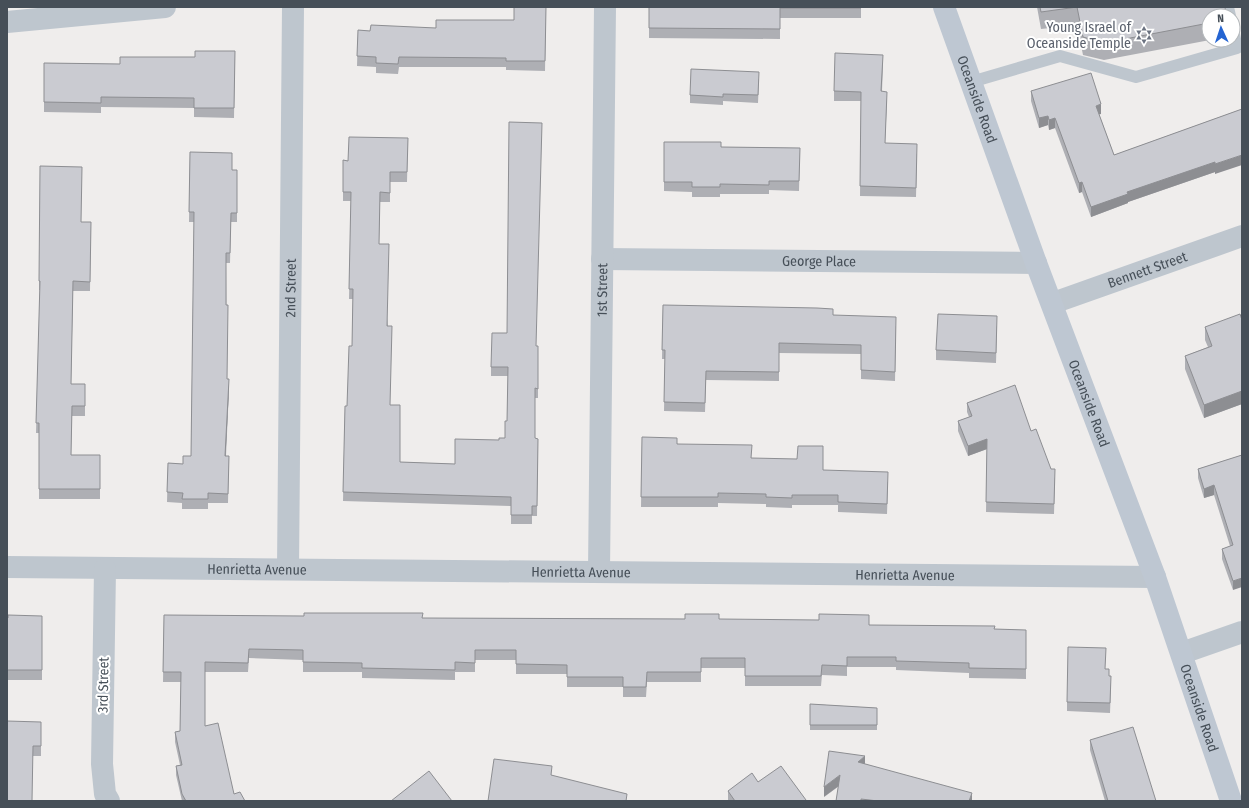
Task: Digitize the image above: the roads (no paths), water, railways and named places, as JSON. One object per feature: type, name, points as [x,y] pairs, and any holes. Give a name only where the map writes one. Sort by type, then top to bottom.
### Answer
[{"type":"main road","name":"Oceanside Road","points":[[944,7],[1036,263],[1053,303],[1155,577],[1231,801]]},
{"type":"street","points":[[7,22],[164,7]]},
{"type":"street","name":"2nd Street","points":[[288,570],[293,7]]},
{"type":"street","name":"1st Street","points":[[599,572],[605,7]]},
{"type":"street","name":"Bennett Street","points":[[1053,303],[1242,236]]},
{"type":"street","name":"George Place","points":[[602,259],[1036,263]]},
{"type":"street","name":"Henrietta Avenue","points":[[7,567],[1155,577]]},
{"type":"street","name":"3rd Street","points":[[105,569],[102,764],[105,794],[109,801]]},
{"type":"street","points":[[1182,653],[1242,632]]},
{"type":"lane","points":[[971,82],[1060,56],[1136,77],[1237,48]]},
{"type":"place","name":"Young Israel of Oceanside Temple","points":[[1144,35]]}]
